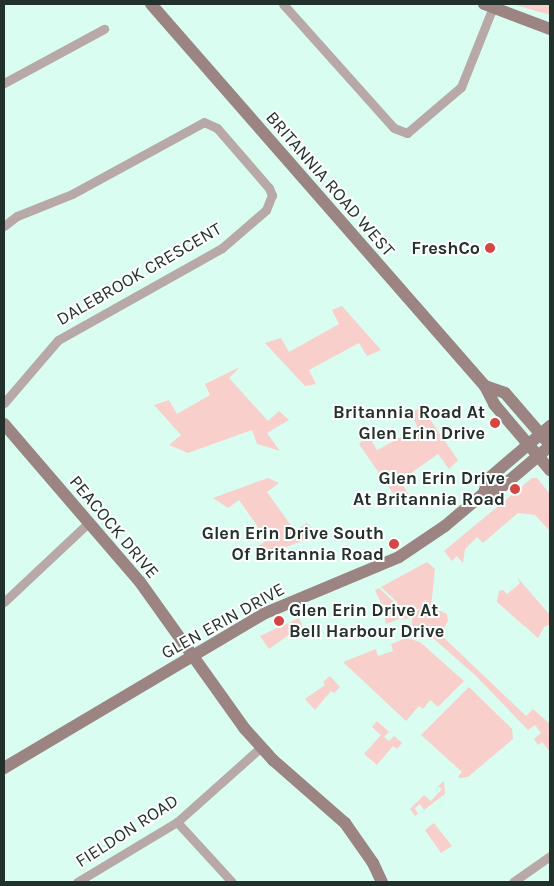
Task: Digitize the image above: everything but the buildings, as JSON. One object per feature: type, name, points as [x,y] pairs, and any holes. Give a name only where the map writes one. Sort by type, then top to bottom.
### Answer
[{"type":"street","name":"BRITANNIA ROAD WEST","points":[[151,4],[485,386],[494,404],[550,470]]},
{"type":"street","points":[[283,4],[394,128],[407,133],[461,87],[489,6],[550,29]]},
{"type":"street","points":[[4,83],[104,29]]},
{"type":"street","name":"DALEBROOK CRESCENT","points":[[4,226],[17,216],[72,194],[204,122],[217,128],[269,188],[272,195],[266,210],[222,248],[58,340],[4,403]]},
{"type":"street","name":"BRITANNIA ROAD WEST","points":[[485,386],[505,394],[545,430],[550,446]]},
{"type":"street","name":"PEACOCK DRIVE","points":[[4,424],[140,582],[191,657],[260,748],[345,823],[373,863],[382,882]]},
{"type":"street","name":"GLEN ERIN DRIVE","points":[[4,768],[263,614],[349,581],[399,557],[445,526],[484,492],[488,479],[545,430]]},
{"type":"street","name":"GLEN ERIN DRIVE","points":[[484,492],[497,491],[550,446]]},
{"type":"street","points":[[4,602],[88,523]]},
{"type":"street","name":"FIELDON ROAD","points":[[77,882],[177,822],[260,748]]},
{"type":"street","points":[[177,822],[232,882]]},
{"type":"street","points":[[513,882],[550,856]]},
{"type":"shaded area","points":[[512,4],[550,4],[550,15]]},
{"type":"shaded area","points":[[342,306],[381,350],[367,356],[359,343],[309,370],[316,384],[305,386],[265,343],[281,338],[289,352],[339,324],[332,310]]},
{"type":"shaded area","points":[[240,367],[229,378],[268,421],[279,411],[289,420],[267,433],[280,451],[257,444],[252,430],[188,453],[169,445],[181,435],[154,405],[169,400],[177,414],[210,395],[205,384]]},
{"type":"shaded area","points":[[422,408],[458,460],[449,469],[438,454],[400,481],[410,496],[401,505],[359,444],[368,435],[377,450],[418,428],[410,412]]},
{"type":"shaded area","points":[[268,478],[279,483],[267,492],[295,531],[307,523],[318,535],[265,555],[256,548],[267,540],[239,500],[228,508],[213,498]]},
{"type":"shaded area","points":[[532,478],[537,478],[550,494],[550,531],[535,515],[518,513],[483,543],[477,537],[465,549],[463,563],[457,556],[452,561],[444,551]]},
{"type":"shaded area","points":[[427,562],[435,569],[431,607],[447,614],[448,621],[440,634],[526,716],[533,709],[550,724],[550,752],[542,742],[538,745],[534,739],[541,733],[535,725],[528,730],[476,676],[425,631],[412,626],[412,618],[402,619],[397,602],[381,587]]},
{"type":"shaded area","points":[[517,577],[550,615],[550,624],[544,627],[538,638],[497,602],[499,591],[503,590],[507,594],[520,583]]},
{"type":"shaded area","points":[[379,588],[395,603],[399,619],[386,624],[384,615],[386,614],[375,590]]},
{"type":"shaded area","points":[[299,618],[304,630],[292,637],[290,634],[269,649],[260,636]]},
{"type":"shaded area","points":[[407,638],[420,642],[464,681],[438,707],[430,700],[423,709],[419,706],[406,721],[343,662],[376,649],[378,656],[393,651],[391,644]]},
{"type":"shaded area","points":[[330,676],[340,687],[334,693],[331,691],[315,710],[305,699],[325,685],[323,682]]},
{"type":"shaded area","points":[[469,687],[512,729],[513,739],[468,777],[460,778],[458,777],[462,772],[421,735]]},
{"type":"shaded area","points":[[377,721],[389,732],[384,737],[389,741],[394,736],[402,743],[397,749],[393,746],[377,765],[364,754],[381,735],[372,727]]},
{"type":"shaded area","points":[[444,781],[445,794],[424,810],[420,804],[415,808],[418,814],[415,816],[410,809],[424,795],[431,801],[442,789],[438,786]]},
{"type":"shaded area","points":[[434,823],[452,846],[441,853],[425,830]]},
{"type":"place","name":"FreshCo","points":[[490,248]]},
{"type":"place","name":"Britannia Road At Glen Erin Drive","points":[[495,423]]},
{"type":"place","name":"Glen Erin Drive At Britannia Road","points":[[515,489]]},
{"type":"place","name":"Glen Erin Drive South Of Britannia Road","points":[[394,544]]},
{"type":"place","name":"Glen Erin Drive At Bell Harbour Drive","points":[[279,621]]}]
